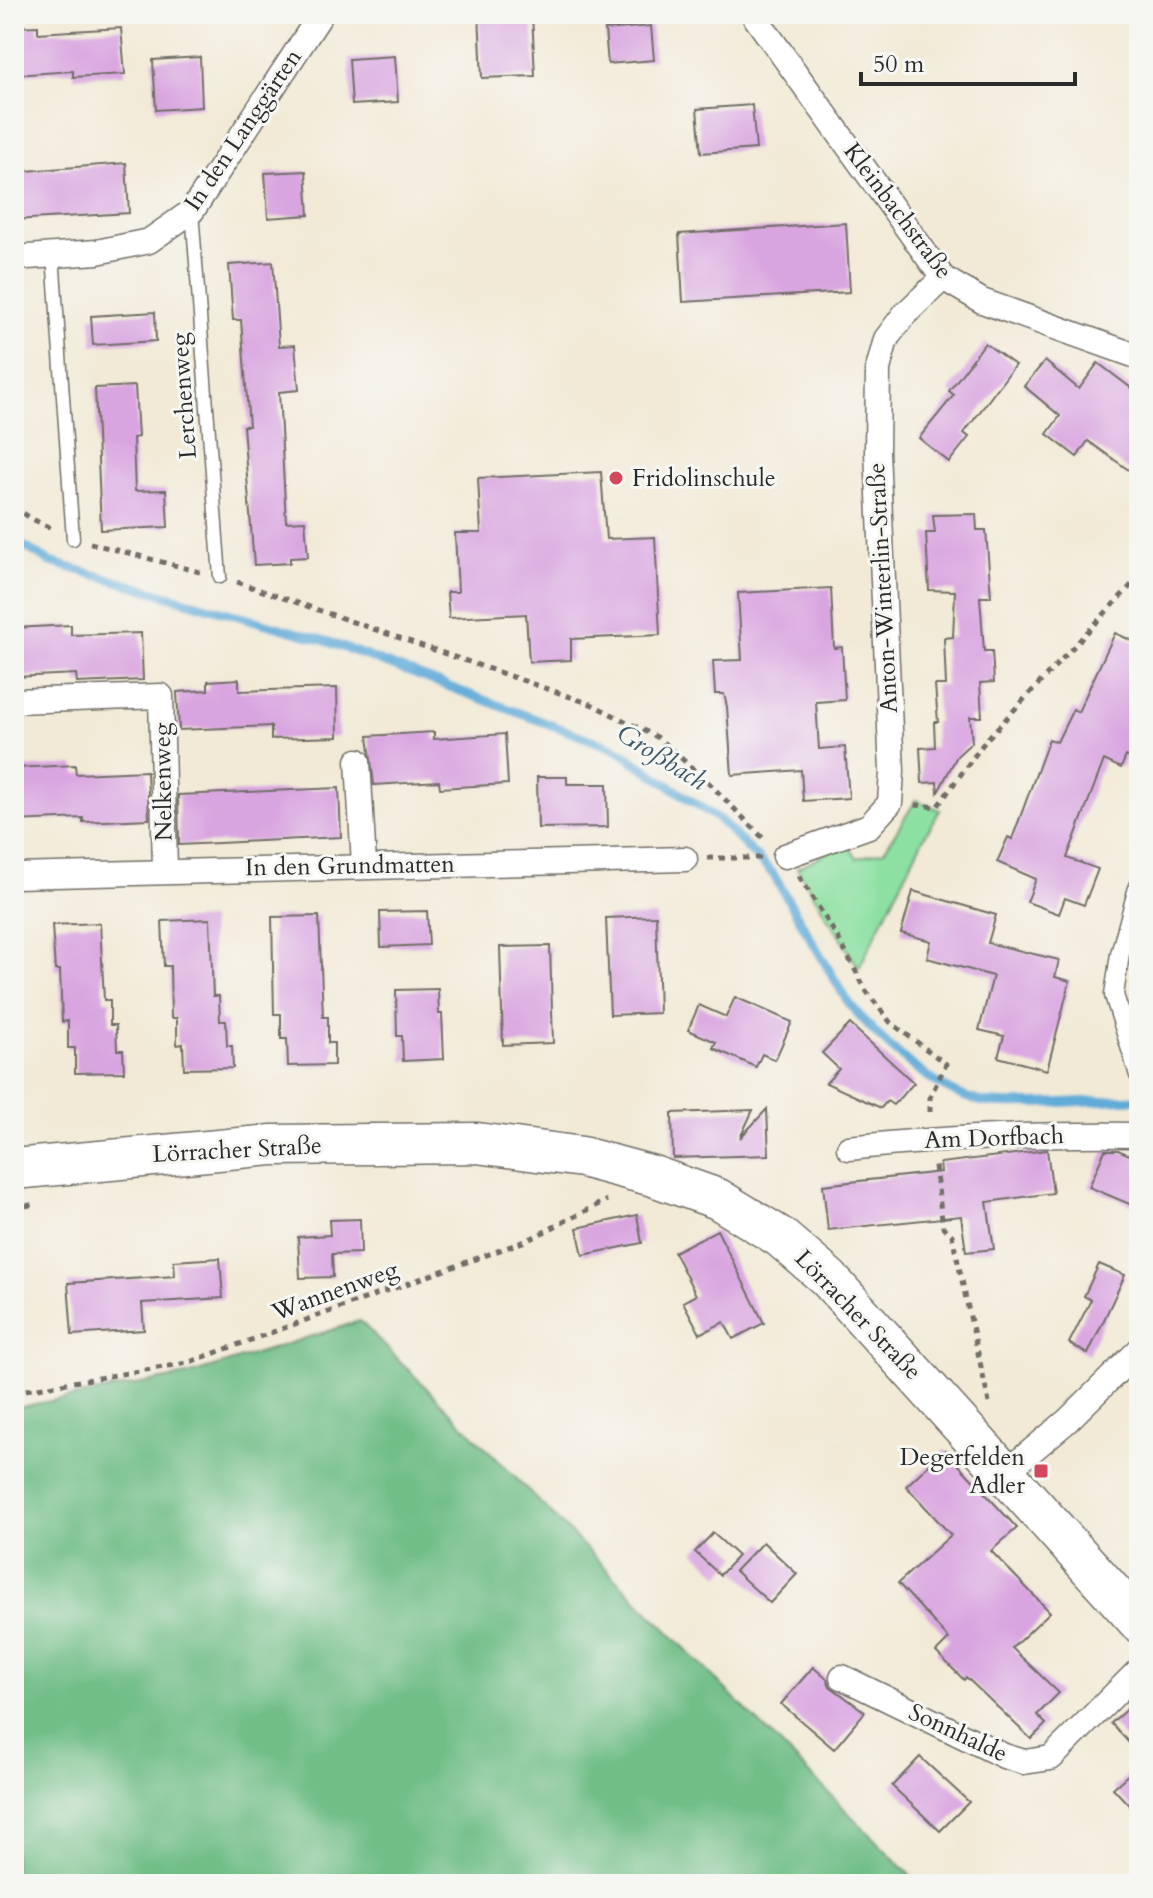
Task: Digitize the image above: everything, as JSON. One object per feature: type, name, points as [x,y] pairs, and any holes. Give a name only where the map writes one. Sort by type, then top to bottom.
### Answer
[{"type":"main road","name":"Lörracher Straße","points":[[14,1169],[272,1145],[477,1143],[582,1157],[653,1176],[718,1199],[780,1237],[828,1278],[1139,1622]]},
{"type":"street","name":"In den Langgärten","points":[[14,258],[97,252],[149,241],[192,211],[321,14]]},
{"type":"street","name":"Kleinbachstraße","points":[[753,14],[943,278],[982,301],[1139,357]]},
{"type":"street","name":"Anton-Winterlin-Straße","points":[[890,803],[892,771],[877,452],[878,369],[886,339],[904,315],[943,278]]},
{"type":"street","name":"Nelkenweg","points":[[14,701],[161,696],[165,871]]},
{"type":"street","points":[[358,761],[364,865]]},
{"type":"street","points":[[785,856],[869,826],[890,803]]},
{"type":"street","name":"In den Grundmatten","points":[[14,876],[685,859]]},
{"type":"street","points":[[1139,884],[1120,954],[1114,995],[1139,1075]]},
{"type":"street","name":"Am Dorfbach","points":[[849,1148],[931,1139],[1060,1134],[1139,1135]]},
{"type":"street","points":[[997,1464],[1067,1421],[1139,1350]]},
{"type":"street","name":"Sonnhalde","points":[[842,1677],[1004,1756],[1024,1762],[1051,1758],[1139,1670]]},
{"type":"lane","name":"Lerchenweg","points":[[192,211],[220,577]]},
{"type":"lane","points":[[53,255],[73,539]]},
{"type":"path","points":[[14,506],[30,518],[73,539],[220,577],[591,704],[657,737],[785,856],[838,938],[867,992],[890,1022],[946,1064],[930,1097]]},
{"type":"path","points":[[890,803],[937,807],[986,740],[1139,577]]},
{"type":"path","points":[[685,859],[750,858]]},
{"type":"path","points":[[931,1139],[943,1227],[952,1235],[990,1409],[997,1464]]},
{"type":"path","name":"Wannenweg","points":[[14,1392],[187,1363],[528,1240],[653,1176]]},
{"type":"green space","points":[[916,800],[940,810],[859,968],[797,868],[847,843],[857,858],[884,851]]},
{"type":"green space","points":[[360,1321],[919,1884],[14,1884],[14,1408],[188,1375]]},
{"type":"building","points":[[479,14],[532,14],[535,76],[482,78]]},
{"type":"building","points":[[38,26],[38,33],[121,28],[125,74],[73,77],[73,71],[14,75],[14,27]]},
{"type":"building","points":[[651,26],[654,60],[608,64],[605,30]]},
{"type":"building","points":[[395,56],[398,102],[352,105],[349,59]]},
{"type":"building","points":[[200,57],[202,107],[156,110],[153,60]]},
{"type":"building","points":[[752,105],[756,149],[701,153],[697,109]]},
{"type":"building","points":[[126,163],[129,213],[14,220],[14,172]]},
{"type":"building","points":[[306,171],[309,215],[268,218],[265,173]]},
{"type":"building","points":[[846,223],[850,292],[683,302],[679,234]]},
{"type":"building","points":[[273,262],[279,346],[295,345],[299,390],[279,392],[286,522],[305,521],[308,557],[290,558],[290,563],[254,565],[243,426],[249,426],[241,320],[233,320],[229,265]]},
{"type":"building","points":[[155,312],[156,341],[93,345],[91,316]]},
{"type":"building","points":[[985,343],[1015,365],[964,433],[969,437],[949,462],[919,438],[954,395],[949,391]]},
{"type":"building","points":[[1045,361],[1079,389],[1098,363],[1139,394],[1139,460],[1130,471],[1088,441],[1077,457],[1047,434],[1060,416],[1024,386]]},
{"type":"building","points":[[135,386],[138,437],[133,438],[135,491],[166,490],[168,527],[101,530],[95,388]]},
{"type":"building","points":[[601,472],[606,539],[655,537],[660,635],[571,639],[571,660],[529,662],[526,614],[449,618],[447,592],[458,592],[455,533],[481,533],[478,478]]},
{"type":"building","points":[[976,514],[977,530],[986,530],[991,597],[980,597],[984,651],[992,651],[994,682],[980,683],[982,717],[970,717],[972,742],[957,756],[938,792],[937,782],[922,783],[920,748],[935,747],[934,722],[938,722],[935,685],[946,685],[944,638],[953,637],[955,591],[929,590],[926,533],[935,533],[933,515]]},
{"type":"building","points":[[831,588],[834,648],[842,647],[845,700],[816,702],[819,749],[845,747],[849,798],[803,801],[801,770],[732,775],[727,707],[724,694],[715,694],[713,661],[742,660],[738,593]]},
{"type":"building","points":[[71,625],[71,635],[141,633],[143,680],[77,683],[76,674],[14,677],[14,628]]},
{"type":"building","points":[[1115,633],[1139,644],[1139,762],[1126,756],[1121,768],[1104,760],[1067,858],[1098,869],[1084,905],[1065,898],[1059,914],[1027,902],[1036,879],[997,862],[1008,837],[1012,839],[1049,739],[1057,742],[1073,709],[1078,712]]},
{"type":"building","points":[[239,679],[239,691],[337,688],[338,737],[271,739],[271,726],[179,730],[177,692],[208,690],[208,681]]},
{"type":"building","points":[[434,732],[434,739],[505,734],[508,784],[440,788],[439,781],[374,785],[368,736]]},
{"type":"building","points":[[75,765],[76,774],[147,771],[149,819],[14,821],[14,768]]},
{"type":"building","points":[[537,777],[567,777],[567,784],[607,784],[608,827],[538,828]]},
{"type":"building","points":[[339,788],[341,837],[179,845],[178,795]]},
{"type":"building","points":[[913,891],[996,915],[988,943],[1059,960],[1055,977],[1070,981],[1047,1070],[998,1057],[1004,1036],[979,1030],[993,976],[927,958],[931,941],[901,933]]},
{"type":"building","points":[[427,911],[429,945],[381,947],[380,912]]},
{"type":"building","points":[[319,916],[323,1017],[328,1017],[328,1043],[334,1043],[334,1065],[288,1066],[287,1039],[281,1039],[281,1014],[274,1014],[272,917]]},
{"type":"building","points":[[656,916],[659,1013],[610,1015],[606,918]]},
{"type":"building","points":[[210,919],[213,996],[219,996],[220,1021],[226,1021],[227,1046],[232,1046],[233,1068],[184,1069],[183,1044],[177,1045],[177,1018],[171,1018],[170,966],[164,966],[162,921]]},
{"type":"building","points":[[100,923],[104,1000],[110,1000],[110,1025],[116,1025],[117,1050],[123,1050],[124,1072],[75,1073],[75,1048],[68,1048],[68,1021],[62,1022],[60,970],[55,970],[52,925]]},
{"type":"building","points":[[550,946],[553,1043],[503,1045],[500,947]]},
{"type":"building","points":[[438,989],[444,1059],[403,1061],[402,1036],[397,1036],[396,990]]},
{"type":"building","points":[[735,997],[792,1022],[775,1060],[762,1054],[756,1067],[713,1048],[716,1042],[688,1030],[699,1005],[726,1017]]},
{"type":"building","points":[[850,1024],[914,1083],[893,1105],[887,1101],[881,1108],[826,1083],[839,1069],[822,1053]]},
{"type":"building","points":[[767,1109],[769,1155],[673,1158],[672,1113],[753,1110],[740,1138]]},
{"type":"building","points":[[1047,1150],[1053,1193],[987,1202],[994,1249],[966,1252],[961,1216],[828,1230],[823,1185],[941,1172],[940,1163]]},
{"type":"building","points":[[1105,1150],[1118,1150],[1139,1159],[1139,1208],[1089,1187]]},
{"type":"building","points":[[637,1215],[642,1243],[583,1255],[577,1228]]},
{"type":"building","points":[[360,1219],[361,1253],[332,1254],[333,1277],[300,1278],[298,1237],[330,1235],[329,1220]]},
{"type":"building","points":[[717,1230],[764,1323],[733,1339],[724,1322],[700,1334],[683,1302],[696,1295],[674,1252]]},
{"type":"building","points":[[220,1258],[223,1298],[142,1303],[144,1330],[72,1335],[68,1283],[175,1276],[174,1261]]},
{"type":"building","points":[[1099,1264],[1125,1275],[1088,1354],[1069,1343],[1091,1300],[1084,1296]]},
{"type":"building","points":[[945,1450],[1017,1528],[991,1551],[1050,1612],[1012,1648],[1059,1693],[1037,1715],[1046,1724],[1031,1739],[936,1652],[949,1639],[898,1583],[951,1535],[906,1486]]},
{"type":"building","points":[[713,1533],[738,1556],[720,1575],[695,1552]]},
{"type":"building","points":[[763,1542],[797,1574],[770,1603],[735,1571]]},
{"type":"building","points":[[813,1667],[827,1679],[830,1686],[865,1712],[834,1749],[781,1704]]},
{"type":"building","points":[[1139,1698],[1139,1754],[1111,1723]]},
{"type":"building","points":[[920,1757],[969,1802],[940,1831],[892,1786]]},
{"type":"building","points":[[1139,1765],[1139,1816],[1113,1788]]},
{"type":"waterway","name":"Großbach","points":[[14,540],[50,562],[326,641],[616,749],[721,821],[773,874],[846,999],[892,1048],[931,1079],[972,1099],[992,1103],[1139,1099]]},
{"type":"place","name":"Fridolinschule","points":[[616,478]]},
{"type":"place","name":"Degerfelden Adler","points":[[1041,1471]]}]
